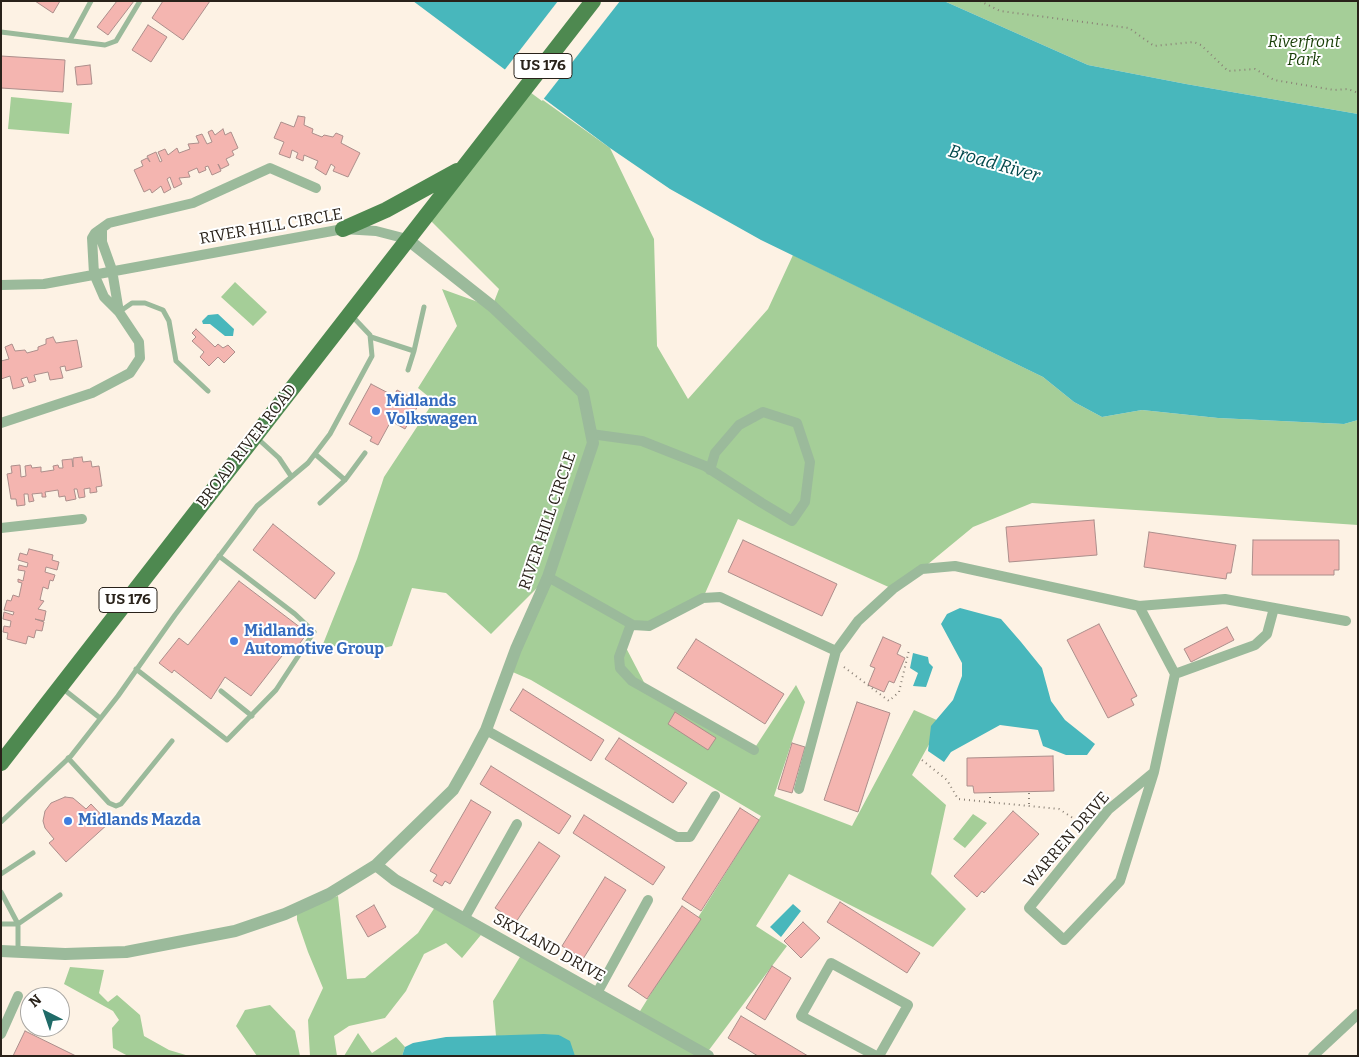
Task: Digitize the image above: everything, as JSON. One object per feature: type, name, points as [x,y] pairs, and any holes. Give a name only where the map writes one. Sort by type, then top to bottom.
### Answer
[{"type":"main road","name":"BROAD RIVER ROAD","points":[[1,763],[593,1]]},
{"type":"main road","points":[[343,229],[386,210],[464,168]]},
{"type":"street","points":[[1,423],[92,393],[130,373],[140,358],[139,342],[119,312],[104,297],[94,274],[90,243],[94,233],[122,219],[193,203],[270,168],[316,188]]},
{"type":"street","points":[[102,229],[102,242],[112,270],[119,312]]},
{"type":"street","name":"RIVER HILL CIRCLE","points":[[1,285],[44,284],[343,229],[376,231],[407,239],[492,307],[583,393],[593,443],[548,578],[516,649],[486,730],[453,790],[376,865],[329,894],[285,914],[235,931],[126,952],[66,954],[1,951]]},
{"type":"street","points":[[591,434],[642,441],[710,470],[792,521],[804,502],[810,462],[797,423],[763,412],[739,425],[715,453],[710,470]]},
{"type":"street","points":[[1,528],[82,520]]},
{"type":"street","points":[[799,789],[835,655],[858,621],[893,590],[922,569],[955,566],[1138,606],[1225,599],[1346,621]]},
{"type":"street","points":[[548,578],[631,624],[649,626],[703,598],[720,597],[835,655]]},
{"type":"street","points":[[1138,606],[1175,674],[1254,645],[1267,634],[1274,608]]},
{"type":"street","points":[[631,624],[619,657],[620,668],[632,681],[754,750]]},
{"type":"street","name":"WARREN DRIVE","points":[[1154,772],[1108,810],[1029,908],[1064,940],[1120,881],[1154,772],[1175,674]]},
{"type":"street","points":[[486,730],[678,837],[690,838],[715,796]]},
{"type":"street","points":[[464,919],[517,824]]},
{"type":"street","name":"SKYLAND DRIVE","points":[[376,865],[395,880],[708,1056]]},
{"type":"street","points":[[597,993],[648,900]]},
{"type":"street","points":[[831,963],[908,1005],[877,1056],[801,1016],[831,963]]},
{"type":"street","points":[[1,1034],[18,996]]},
{"type":"street","points":[[1313,1056],[1358,1014]]},
{"type":"lane","points":[[70,40],[91,1]]},
{"type":"lane","points":[[1,32],[104,44],[116,41],[140,1]]},
{"type":"lane","points":[[119,312],[132,303],[151,304],[163,310],[169,321],[176,361],[208,391]]},
{"type":"lane","points":[[408,370],[424,307]]},
{"type":"lane","points":[[1,822],[68,758],[100,718],[256,506],[308,463],[330,434],[372,356],[371,337],[364,327],[350,314]]},
{"type":"lane","points":[[371,337],[414,350]]},
{"type":"lane","points":[[255,436],[279,458],[291,476]]},
{"type":"lane","points":[[320,503],[345,480],[365,453]]},
{"type":"lane","points":[[315,454],[345,480]]},
{"type":"lane","points":[[136,669],[228,740],[276,690],[314,632],[296,614],[218,556]]},
{"type":"lane","points":[[60,687],[100,718]]},
{"type":"lane","points":[[221,691],[252,716]]},
{"type":"lane","points":[[68,758],[109,803],[116,806],[121,804],[172,741]]},
{"type":"lane","points":[[1,874],[33,853]]},
{"type":"lane","points":[[1,892],[18,924],[18,952]]},
{"type":"lane","points":[[1,924],[18,924],[60,896]]},
{"type":"path","points":[[980,1],[1000,12],[1129,28],[1154,46],[1194,42],[1201,45],[1228,71],[1255,69],[1274,80],[1334,90],[1348,89],[1358,93]]},
{"type":"path","points":[[835,655],[863,683],[889,700],[899,692],[909,650]]},
{"type":"path","points":[[922,760],[947,780],[958,799],[1064,810],[1092,831]]},
{"type":"path","points":[[1029,793],[1029,805]]},
{"type":"path","points":[[990,794],[990,803]]},
{"type":"green space","name":"Riverfront Park","points":[[944,1],[1358,1],[1358,114],[1088,65]]},
{"type":"green space","points":[[526,88],[610,148],[654,239],[657,346],[688,399],[768,309],[793,255],[1043,377],[1074,402],[1102,417],[1142,410],[1218,418],[1344,424],[1358,420],[1358,525],[1032,503],[973,527],[922,569],[893,589],[738,519],[703,598],[649,626],[633,625],[623,642],[648,690],[754,749],[796,685],[805,702],[774,796],[852,826],[914,710],[939,721],[932,739],[912,775],[946,805],[931,874],[966,909],[933,947],[789,874],[756,926],[787,946],[706,1054],[708,1056],[575,1056],[559,1035],[496,1036],[493,1001],[523,952],[637,1016],[761,816],[531,680],[508,670],[546,579],[491,634],[446,593],[412,588],[392,646],[366,652],[323,644],[357,559],[384,477],[434,401],[418,388],[457,326],[442,289],[492,307],[499,289],[426,216]]},
{"type":"green space","points":[[11,97],[72,103],[69,134],[8,129]]},
{"type":"green space","points":[[235,282],[267,312],[253,326],[221,297]]},
{"type":"green space","points":[[973,814],[987,823],[965,848],[953,839]]},
{"type":"green space","points":[[338,896],[347,979],[365,978],[418,933],[437,904],[485,930],[462,958],[446,943],[424,954],[406,991],[385,1018],[349,1026],[334,1036],[337,1056],[310,1056],[308,1020],[323,988],[297,920],[297,909]]},
{"type":"green space","points":[[70,967],[104,970],[99,993],[108,1002],[117,995],[140,1015],[144,1036],[169,1050],[189,1056],[128,1056],[113,1048],[112,1028],[119,1020],[113,1011],[64,984]]},
{"type":"green space","points":[[270,1005],[295,1031],[300,1056],[257,1056],[236,1026],[245,1010]]},
{"type":"green space","points":[[358,1033],[372,1053],[396,1037],[405,1047],[402,1056],[344,1056]]},
{"type":"water","name":"Broad River","points":[[413,1],[944,1],[1088,65],[1358,114],[1358,420],[1344,424],[1218,418],[1142,410],[1102,417],[1074,402],[1043,377],[761,240],[670,189],[610,148]]},
{"type":"water","points":[[218,314],[234,329],[233,336],[225,336],[210,324],[203,324],[202,321],[208,315]]},
{"type":"water","points":[[960,608],[1001,619],[1021,642],[1042,668],[1051,701],[1065,720],[1095,744],[1087,755],[1066,755],[1043,746],[1038,730],[1000,725],[951,752],[944,762],[928,751],[931,726],[953,700],[962,676],[962,663],[941,624],[947,614]]},
{"type":"water","points":[[913,653],[928,657],[929,663],[933,667],[926,687],[913,686],[918,673],[910,668]]},
{"type":"water","points":[[793,904],[801,911],[781,937],[770,927]]},
{"type":"water","points":[[559,1035],[570,1041],[575,1056],[402,1056],[405,1047],[413,1043],[446,1037]]},
{"type":"pier","points":[[558,1],[620,1],[542,101],[503,72]]},
{"type":"building","points":[[35,1],[60,1],[53,13]]},
{"type":"building","points":[[117,1],[134,1],[108,35],[97,27]]},
{"type":"building","points":[[163,1],[210,1],[183,40],[152,18]]},
{"type":"building","points":[[148,25],[167,37],[151,62],[132,50]]},
{"type":"building","points":[[1,56],[65,60],[63,92],[1,88]]},
{"type":"building","points":[[90,65],[92,84],[77,85],[75,67]]},
{"type":"building","points":[[298,116],[305,117],[304,125],[313,129],[312,133],[322,137],[324,135],[333,137],[336,133],[343,136],[341,143],[360,153],[348,177],[333,171],[335,167],[331,164],[326,175],[315,168],[318,161],[304,155],[303,161],[296,158],[298,153],[292,150],[290,158],[279,154],[284,142],[274,138],[281,122],[294,127]]},
{"type":"building","points":[[223,129],[225,135],[231,132],[238,148],[232,151],[234,155],[226,159],[229,165],[221,169],[218,164],[221,171],[212,175],[208,166],[205,167],[206,170],[199,173],[197,168],[188,172],[190,177],[179,178],[182,184],[174,188],[170,177],[167,179],[171,189],[164,193],[161,186],[152,193],[150,189],[144,192],[134,170],[143,166],[141,161],[147,158],[150,162],[147,156],[156,152],[160,162],[162,161],[158,152],[165,149],[168,155],[177,148],[179,153],[190,149],[188,144],[199,143],[196,136],[202,134],[207,144],[212,142],[208,132],[212,130],[215,135]]},
{"type":"building","points":[[196,329],[215,347],[218,344],[223,348],[228,345],[235,352],[224,363],[218,357],[209,366],[200,357],[204,352],[192,341],[196,337],[192,333]]},
{"type":"building","points":[[53,337],[56,343],[77,340],[82,367],[66,371],[65,366],[60,367],[63,378],[50,380],[48,372],[34,375],[36,381],[29,383],[27,377],[21,379],[24,386],[13,389],[10,376],[1,379],[1,361],[9,359],[5,347],[12,344],[15,351],[25,350],[27,353],[38,350],[38,347],[46,344],[46,339]]},
{"type":"building","points":[[371,384],[394,396],[397,390],[420,402],[405,429],[391,421],[378,445],[370,441],[372,437],[349,424]]},
{"type":"building","points":[[82,457],[83,462],[91,461],[92,467],[99,466],[102,486],[96,487],[97,492],[90,493],[90,488],[84,489],[85,497],[79,498],[77,489],[74,489],[76,499],[66,501],[65,496],[59,497],[58,490],[45,492],[46,497],[42,497],[42,493],[32,494],[34,501],[29,502],[28,494],[24,494],[25,505],[17,506],[16,499],[11,499],[7,474],[12,473],[11,466],[20,465],[21,477],[26,476],[25,466],[31,465],[32,468],[41,467],[41,472],[54,470],[53,466],[58,465],[59,468],[63,468],[62,460],[72,459],[73,467],[73,458]]},
{"type":"building","points":[[1094,520],[1097,555],[1009,562],[1006,527]]},
{"type":"building","points":[[273,524],[335,573],[315,599],[253,550]]},
{"type":"building","points":[[1149,532],[1236,545],[1231,573],[1227,573],[1226,579],[1144,567]]},
{"type":"building","points":[[743,540],[837,584],[822,616],[728,572]]},
{"type":"building","points":[[1253,540],[1339,540],[1339,570],[1334,570],[1334,575],[1252,575]]},
{"type":"building","points":[[29,549],[53,555],[52,560],[59,562],[57,570],[46,567],[45,572],[55,575],[53,581],[50,580],[48,589],[43,587],[40,600],[44,601],[38,609],[46,611],[44,621],[35,619],[44,622],[42,631],[36,630],[34,638],[28,636],[26,644],[7,639],[8,633],[3,632],[4,626],[10,627],[11,621],[3,619],[4,612],[13,615],[14,612],[4,610],[7,600],[11,601],[13,595],[19,597],[22,583],[18,582],[18,579],[23,581],[25,571],[18,570],[19,565],[27,567],[28,563],[18,560],[20,553],[27,555]]},
{"type":"building","points":[[239,581],[301,628],[298,632],[306,635],[297,647],[292,643],[251,696],[225,677],[211,699],[174,670],[172,673],[159,663],[179,638],[188,645]]},
{"type":"building","points":[[1099,624],[1137,696],[1131,699],[1134,705],[1108,718],[1067,640]]},
{"type":"building","points":[[1227,627],[1234,640],[1191,662],[1184,649]]},
{"type":"building","points":[[883,637],[901,645],[897,654],[905,658],[894,683],[889,681],[884,692],[868,685],[875,668],[870,666]]},
{"type":"building","points":[[696,639],[784,694],[765,724],[677,668]]},
{"type":"building","points":[[523,689],[604,740],[591,761],[510,710]]},
{"type":"building","points":[[857,702],[890,713],[858,812],[824,800]]},
{"type":"building","points":[[675,712],[716,738],[708,750],[668,724]]},
{"type":"building","points":[[619,738],[687,783],[673,803],[605,759]]},
{"type":"building","points":[[792,743],[805,747],[792,793],[778,789]]},
{"type":"building","points":[[1053,756],[1054,791],[974,793],[973,786],[967,786],[967,758]]},
{"type":"building","points":[[491,766],[571,816],[559,834],[480,784]]},
{"type":"building","points":[[65,797],[73,798],[86,809],[91,804],[109,823],[66,862],[49,843],[54,839],[45,828],[43,821],[45,811],[51,803]]},
{"type":"building","points":[[471,800],[491,812],[450,884],[445,881],[442,886],[433,881],[437,875],[430,871]]},
{"type":"building","points":[[740,808],[759,820],[701,911],[682,899]]},
{"type":"building","points":[[1013,811],[1039,834],[984,893],[982,891],[977,897],[954,876]]},
{"type":"building","points":[[584,815],[665,867],[653,885],[573,833]]},
{"type":"building","points":[[539,842],[560,856],[516,922],[495,908]]},
{"type":"building","points":[[605,877],[626,890],[583,959],[562,946]]},
{"type":"building","points":[[840,902],[920,953],[907,973],[827,922]]},
{"type":"building","points":[[374,905],[386,927],[368,937],[356,916]]},
{"type":"building","points":[[682,906],[701,919],[647,999],[628,986]]},
{"type":"building","points":[[803,922],[820,938],[801,958],[784,941]]},
{"type":"building","points":[[772,966],[791,978],[765,1020],[746,1008]]},
{"type":"building","points":[[741,1016],[808,1056],[758,1056],[728,1038]]},
{"type":"building","points":[[22,1037],[37,1037],[76,1056],[13,1056]]},
{"type":"place","name":"Midlands Volkswagen","points":[[376,411]]},
{"type":"place","name":"Midlands Automotive Group","points":[[234,641]]},
{"type":"place","name":"Midlands Mazda","points":[[68,821]]}]
